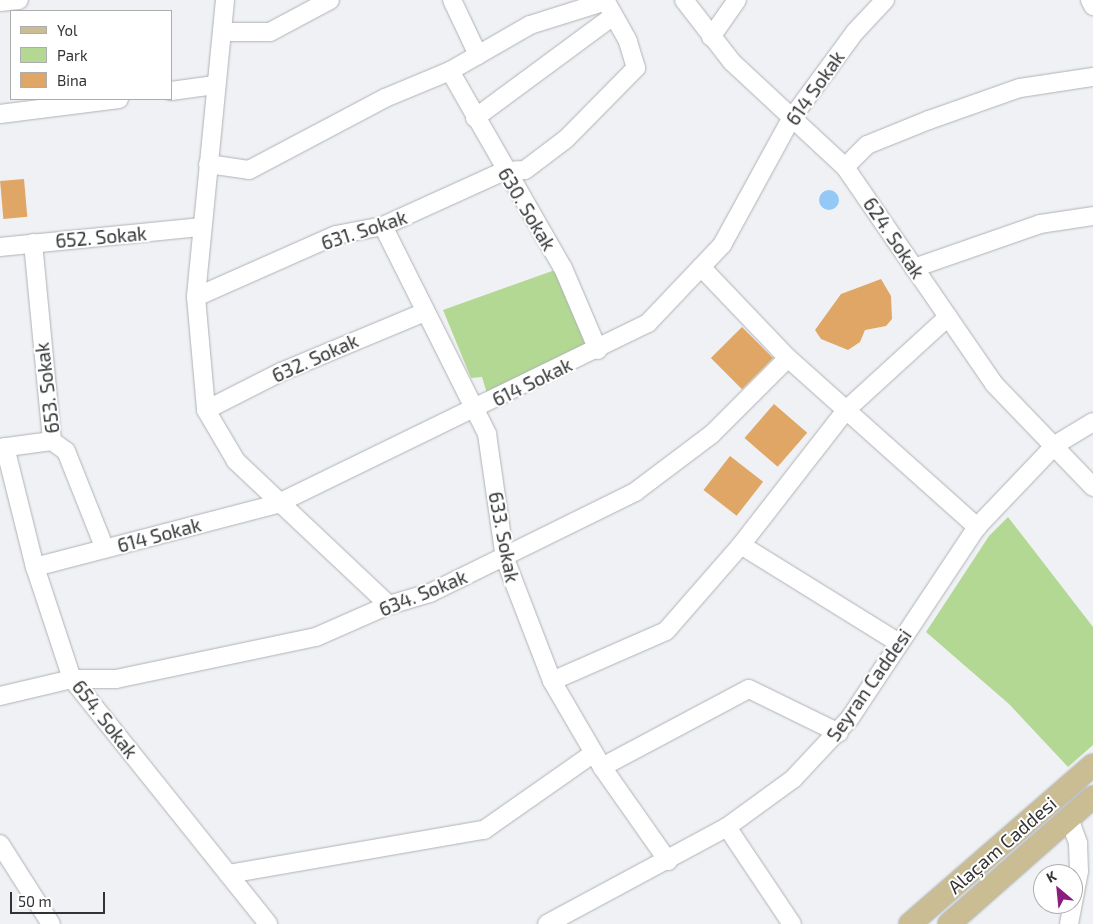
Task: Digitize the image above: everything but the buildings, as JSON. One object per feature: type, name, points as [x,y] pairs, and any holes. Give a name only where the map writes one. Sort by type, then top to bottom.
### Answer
[{"type":"main road","name":"Alaçam Caddesi","points":[[910,924],[1093,765]]},
{"type":"main road","name":"Alaçam Caddesi","points":[[949,924],[1093,797]]},
{"type":"street","points":[[0,2],[20,0]]},
{"type":"street","points":[[225,0],[215,85],[196,297],[206,410],[236,461],[277,504],[389,604]]},
{"type":"street","points":[[222,32],[270,32],[330,0]]},
{"type":"street","points":[[452,0],[478,55]]},
{"type":"street","name":"624. Sokak","points":[[684,0],[711,37],[791,119],[845,167],[994,384],[1056,445],[1093,487]]},
{"type":"street","points":[[711,37],[737,0]]},
{"type":"street","name":"614 Sokak","points":[[34,567],[277,504],[475,411],[648,323],[722,245],[791,119],[855,32],[886,0]]},
{"type":"street","points":[[1090,0],[1093,6]]},
{"type":"street","points":[[208,164],[249,170],[385,98],[450,71],[530,25],[607,6]]},
{"type":"street","points":[[475,118],[607,6]]},
{"type":"street","name":"631. Sokak","points":[[196,297],[336,235],[383,226],[504,171],[526,170],[566,139],[636,68],[628,41],[607,6]]},
{"type":"street","name":"630. Sokak","points":[[450,71],[504,171],[558,260],[598,350]]},
{"type":"street","points":[[845,167],[867,145],[929,120],[1020,88],[1093,77]]},
{"type":"street","points":[[172,91],[215,85]]},
{"type":"street","points":[[0,114],[111,100]]},
{"type":"street","points":[[914,268],[1040,224],[1093,216]]},
{"type":"street","name":"633. Sokak","points":[[383,226],[487,434],[505,559],[552,681],[598,760],[668,861]]},
{"type":"street","name":"652. Sokak","points":[[0,247],[202,227]]},
{"type":"street","name":"653. Sokak","points":[[33,243],[52,441],[66,452],[105,549]]},
{"type":"street","points":[[702,266],[788,358],[977,527]]},
{"type":"street","name":"632. Sokak","points":[[206,410],[281,372],[425,312]]},
{"type":"street","points":[[552,681],[666,630],[742,545],[846,410],[948,317]]},
{"type":"street","name":"634. Sokak","points":[[0,696],[72,679],[116,679],[316,637],[389,604],[430,593],[505,559],[635,492],[712,434],[788,358]]},
{"type":"street","name":"Seyran Caddesi","points":[[547,924],[668,861],[727,827],[793,779],[839,733],[977,527],[1056,445],[1093,422]]},
{"type":"street","points":[[2,448],[52,441]]},
{"type":"street","name":"654. Sokak","points":[[2,448],[34,567],[72,679],[268,924]]},
{"type":"street","points":[[742,545],[899,643]]},
{"type":"street","points":[[228,874],[484,830],[598,760],[749,689],[839,733]]},
{"type":"street","points":[[1069,818],[1086,866],[1069,924]]},
{"type":"street","points":[[727,827],[792,924]]},
{"type":"street","points":[[0,844],[51,924]]},
{"type":"green space","points":[[555,270],[589,344],[488,397],[482,377],[471,378],[443,310]]},
{"type":"green space","points":[[1008,517],[1093,627],[1093,745],[1068,767],[1009,704],[926,632],[989,536]]},
{"type":"water","points":[[825,190],[833,190],[839,196],[839,204],[833,210],[825,210],[819,204],[819,196]]}]
